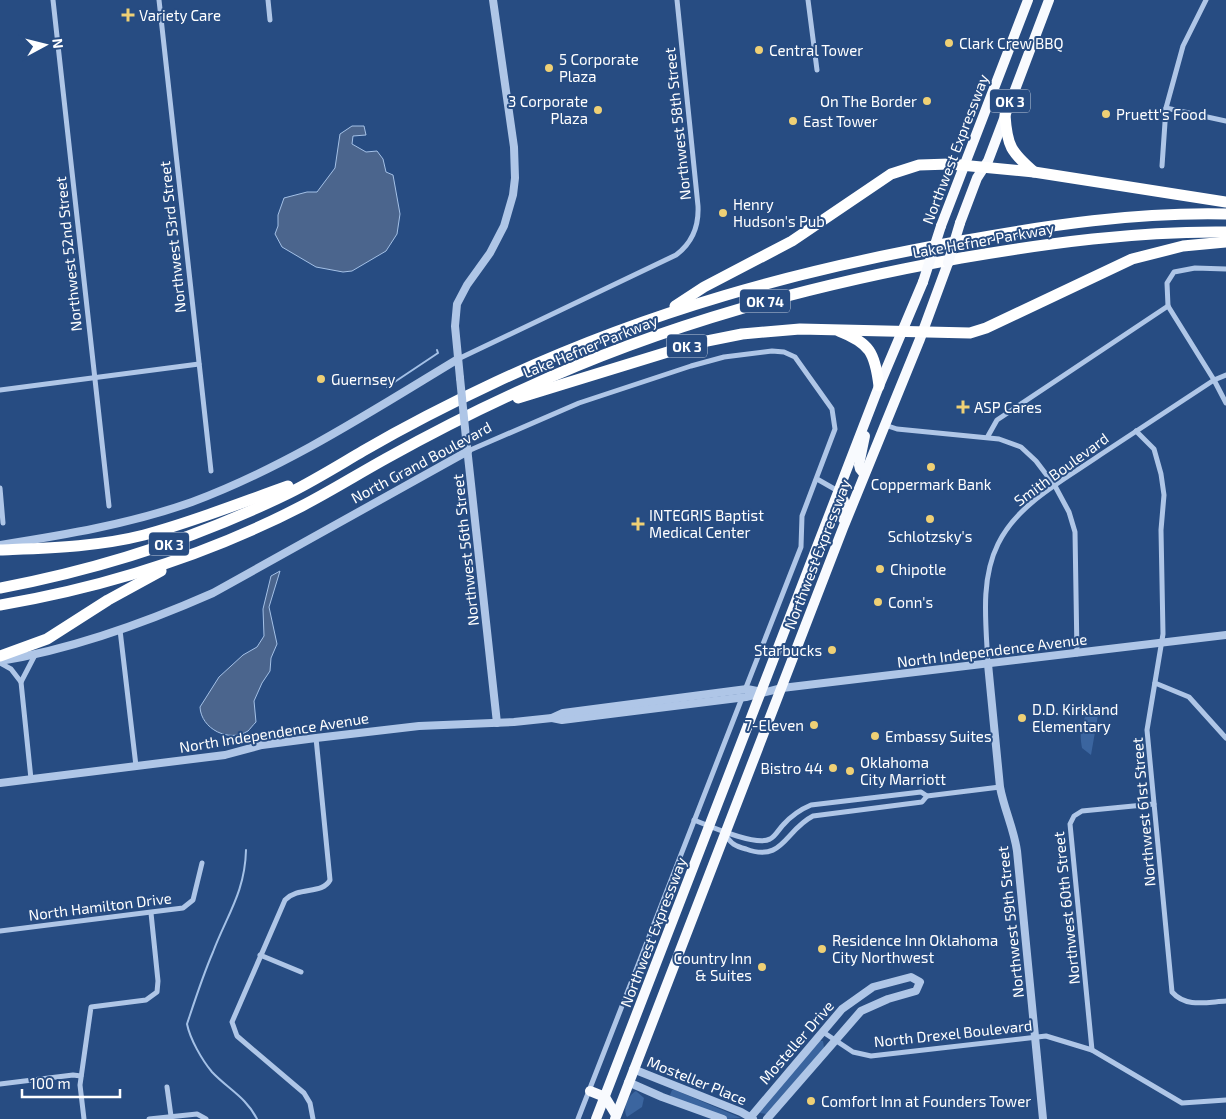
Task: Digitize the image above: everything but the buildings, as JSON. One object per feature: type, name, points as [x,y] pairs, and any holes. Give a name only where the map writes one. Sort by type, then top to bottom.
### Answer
[{"type":"highway","name":"Northwest Expressway","points":[[596,1119],[879,386],[902,330],[910,317],[941,226],[1028,0]]},
{"type":"highway","name":"Northwest Expressway","points":[[615,1117],[864,474],[923,331],[960,222],[1005,115],[1049,0]]},
{"type":"highway","points":[[1005,115],[1009,146],[1019,159],[1034,172]]},
{"type":"highway","name":"OK 3","points":[[659,316],[704,287],[784,245],[891,174],[920,165],[964,165]]},
{"type":"highway","points":[[964,165],[1034,172],[1226,202]]},
{"type":"highway","name":"Lake Hefner Parkway","points":[[0,588],[83,570],[171,544],[237,517],[327,472],[492,384],[576,347],[659,316],[814,270],[923,248],[1040,227],[1109,218],[1226,214]]},
{"type":"highway","name":"Lake Hefner Parkway","points":[[0,606],[92,586],[190,555],[301,507],[480,409],[566,370],[628,345],[750,305],[842,282],[924,265],[1077,239],[1133,234],[1226,232]]},
{"type":"highway","points":[[923,331],[957,334],[986,328],[1132,259],[1183,246],[1226,242]]},
{"type":"highway","name":"OK 3","points":[[480,409],[697,343],[762,332],[800,329],[923,331]]},
{"type":"highway","points":[[837,330],[858,340],[870,351],[877,368],[879,386]]},
{"type":"highway","points":[[864,474],[859,465],[872,406]]},
{"type":"highway","points":[[0,550],[79,546],[142,535],[194,520],[327,472]]},
{"type":"highway","points":[[839,492],[844,501],[843,528]]},
{"type":"highway","points":[[0,656],[47,639],[108,600],[190,555]]},
{"type":"highway","points":[[619,1061],[624,1079],[628,1082]]},
{"type":"highway","points":[[590,1091],[605,1097],[615,1117]]},
{"type":"street","name":"Northwest 52nd Street","points":[[53,0],[109,506]]},
{"type":"street","name":"Northwest 53rd Street","points":[[159,0],[211,471]]},
{"type":"street","points":[[268,0],[270,20]]},
{"type":"street","name":"Northwest 56th Street","points":[[493,0],[514,147],[513,195],[504,226],[490,254],[467,285],[457,304],[455,326],[498,723]]},
{"type":"street","name":"Northwest 58th Street","points":[[458,359],[676,255],[689,243],[699,216],[677,0]]},
{"type":"street","points":[[808,0],[817,70]]},
{"type":"street","points":[[1162,166],[1166,108],[1184,46],[1206,0]]},
{"type":"street","points":[[1166,108],[1226,121]]},
{"type":"street","points":[[1226,269],[1195,268],[1174,272],[1167,283],[1168,306],[1214,380],[1226,403]]},
{"type":"street","points":[[988,436],[997,420],[1168,306]]},
{"type":"street","name":"North Grand Boulevard","points":[[0,662],[35,655],[120,630],[178,608],[248,575],[468,451],[579,403],[642,381],[724,357],[772,351],[784,352],[795,358],[832,409],[835,418],[834,435],[817,479]]},
{"type":"street","points":[[0,545],[119,523],[191,502],[284,461],[458,359]]},
{"type":"street","points":[[0,390],[198,364]]},
{"type":"street","name":"Smith Boulevard","points":[[988,664],[985,600],[990,568],[997,544],[1013,520],[1055,486],[1214,380],[1226,375]]},
{"type":"street","points":[[885,424],[897,429],[988,436],[1021,447],[1036,461],[1055,486],[1069,512],[1075,532],[1077,654]]},
{"type":"street","name":"Northwest 61st Street","points":[[1136,431],[1154,449],[1164,495],[1161,530],[1164,634],[1147,730],[1172,992],[1179,1000],[1192,1003],[1226,1001]]},
{"type":"street","points":[[817,479],[839,492]]},
{"type":"street","name":"Northwest Expressway","points":[[578,1119],[800,547],[802,516],[817,479]]},
{"type":"street","points":[[0,488],[4,522]]},
{"type":"street","points":[[120,630],[136,766]]},
{"type":"street","name":"North Independence Avenue","points":[[0,783],[225,755],[262,745],[316,738],[418,726],[498,723],[552,718],[563,713],[762,692],[782,688],[1226,635]]},
{"type":"street","points":[[21,682],[35,655]]},
{"type":"street","points":[[0,662],[11,669],[21,682],[31,779]]},
{"type":"street","name":"Northwest 59th Street","points":[[988,664],[1000,787],[1003,802],[1015,834],[1043,1119]]},
{"type":"street","points":[[1155,683],[1189,697],[1226,738]]},
{"type":"street","points":[[313,1119],[310,1103],[304,1093],[234,1032],[234,1016],[285,900],[294,892],[324,887],[330,880],[316,738]]},
{"type":"street","points":[[694,820],[725,834],[736,834],[760,843],[771,839],[795,813],[806,808],[834,802],[921,792],[927,796],[1000,787]]},
{"type":"street","points":[[725,834],[732,844],[758,854],[776,850],[799,824],[808,819],[922,802],[927,796]]},
{"type":"street","name":"Northwest 60th Street","points":[[1092,1050],[1070,824],[1074,816],[1082,811],[1154,804]]},
{"type":"street","points":[[806,808],[808,819]]},
{"type":"street","points":[[777,832],[786,840]]},
{"type":"street","name":"North Hamilton Drive","points":[[0,931],[175,910],[189,905],[195,893],[202,863]]},
{"type":"street","points":[[84,1119],[80,1096],[81,1076],[91,1007],[146,1000],[157,992],[158,981],[151,913]]},
{"type":"street","points":[[260,955],[301,972]]},
{"type":"street","name":"Mosteller Drive","points":[[751,1118],[842,1009],[873,987],[911,977],[920,982],[916,991],[894,996],[862,1011],[767,1119]]},
{"type":"street","name":"North Drexel Boulevard","points":[[823,1032],[852,1052],[871,1056],[1046,1036],[1092,1050],[1182,1103],[1226,1100]]},
{"type":"street","name":"Mosteller Place","points":[[634,1069],[751,1118]]},
{"type":"street","points":[[0,1084],[73,1075],[81,1076]]},
{"type":"street","name":"Mosteller Place","points":[[628,1082],[662,1097],[723,1119]]},
{"type":"street","points":[[662,1097],[668,1083]]},
{"type":"street","points":[[167,1087],[171,1116]]},
{"type":"street","points":[[149,1119],[196,1114],[206,1119]]},
{"type":"shaded area","points":[[352,126],[364,126],[366,135],[353,136],[352,144],[366,152],[377,151],[383,159],[386,172],[393,175],[400,214],[397,234],[386,251],[352,271],[343,272],[316,267],[282,247],[275,234],[278,226],[278,215],[284,198],[307,192],[317,192],[335,168],[340,134]]},
{"type":"shaded area","points":[[280,571],[269,607],[277,644],[271,658],[270,671],[254,701],[256,722],[248,731],[241,734],[233,735],[217,732],[205,722],[200,707],[219,677],[243,655],[257,647],[264,636],[263,609],[271,576]]},
{"type":"shaded area","points":[[1099,709],[1091,755],[1082,748],[1081,728],[1089,710]]},
{"type":"shaded area","points":[[820,1041],[823,1041],[824,1048],[766,1114],[760,1113],[759,1111]]},
{"type":"shaded area","points":[[672,1090],[741,1118],[726,1119],[672,1098],[670,1095]]},
{"type":"shaded area","points":[[636,1091],[644,1098],[642,1107],[627,1117],[625,1110],[627,1103]]},
{"type":"waterway","points":[[387,387],[438,353],[437,350]]},
{"type":"waterway","points":[[246,850],[245,865],[239,891],[218,939],[187,1024],[194,1043],[208,1067],[248,1105],[257,1119]]},
{"type":"place","name":"Variety Care","points":[[128,15]]},
{"type":"place","name":"Clark Crew BBQ","points":[[949,43]]},
{"type":"place","name":"Central Tower","points":[[759,50]]},
{"type":"place","name":"5 Corporate Plaza","points":[[549,68]]},
{"type":"place","name":"On The Border","points":[[927,101]]},
{"type":"place","name":"3 Corporate Plaza","points":[[598,110]]},
{"type":"place","name":"Pruett's Food","points":[[1106,114]]},
{"type":"place","name":"East Tower","points":[[793,121]]},
{"type":"place","name":"Henry Hudson's Pub","points":[[723,213]]},
{"type":"place","name":"Guernsey","points":[[321,379]]},
{"type":"place","name":"ASP Cares","points":[[963,407]]},
{"type":"place","name":"Coppermark Bank","points":[[931,467]]},
{"type":"place","name":"Schlotzsky's","points":[[930,519]]},
{"type":"place","name":"INTEGRIS Baptist Medical Center","points":[[638,524]]},
{"type":"place","name":"Chipotle","points":[[880,569]]},
{"type":"place","name":"Conn's","points":[[878,602]]},
{"type":"place","name":"Starbucks","points":[[832,650]]},
{"type":"place","name":"D.D. Kirkland Elementary","points":[[1022,718]]},
{"type":"place","name":"7-Eleven","points":[[814,725]]},
{"type":"place","name":"Embassy Suites","points":[[875,736]]},
{"type":"place","name":"Bistro 44","points":[[833,768]]},
{"type":"place","name":"Oklahoma City Marriott","points":[[850,771]]},
{"type":"place","name":"Residence Inn Oklahoma City Northwest","points":[[822,949]]},
{"type":"place","name":"Country Inn & Suites","points":[[762,967]]},
{"type":"place","name":"Comfort Inn at Founders Tower","points":[[811,1101]]}]
